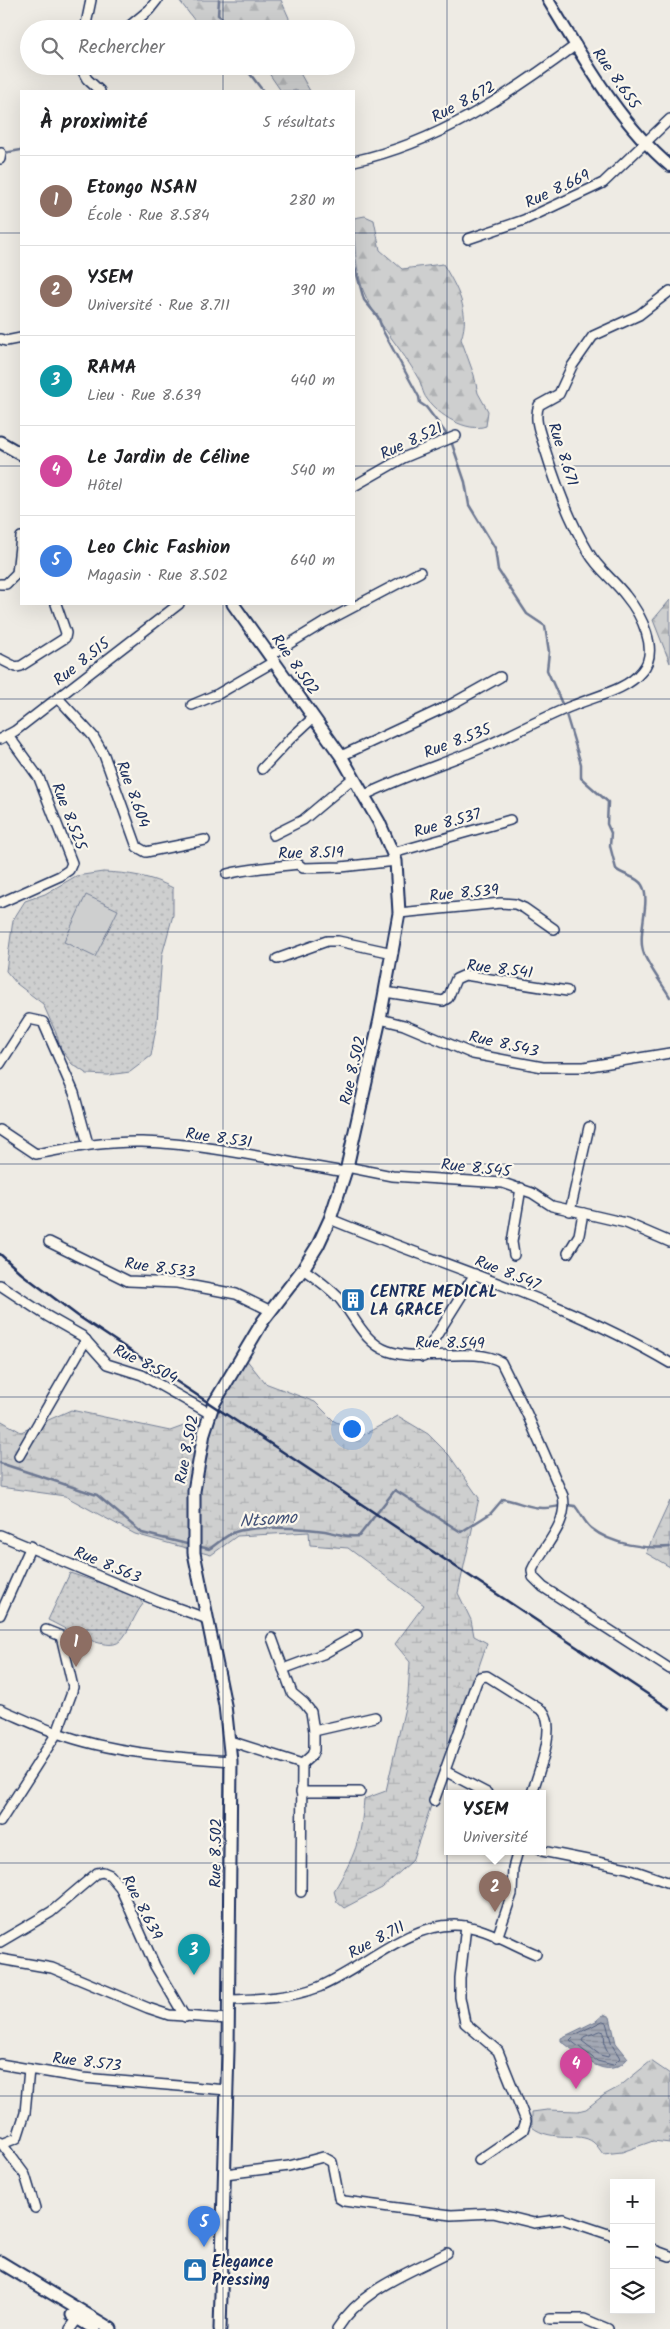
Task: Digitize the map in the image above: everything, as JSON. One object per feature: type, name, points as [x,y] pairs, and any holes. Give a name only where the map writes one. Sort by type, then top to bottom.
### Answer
[{"type":"main road","points":[[0,442],[20,453]]},
{"type":"main road","name":"Rue 8.502","points":[[220,2329],[229,2000],[231,1761],[225,1705],[194,1553],[194,1490],[209,1413],[242,1354],[318,1245],[330,1219],[346,1169],[380,1019],[399,913],[394,857],[379,822],[340,756],[314,717],[234,605]]},
{"type":"main road","points":[[0,2262],[111,2329]]},
{"type":"main road","points":[[0,2272],[95,2329]]},
{"type":"street","points":[[87,20],[91,0]]},
{"type":"street","points":[[136,20],[157,0]]},
{"type":"street","name":"Rue 8.655","points":[[548,0],[576,46],[621,110],[646,142],[670,166]]},
{"type":"street","name":"Rue 8.672","points":[[355,161],[394,149],[458,122],[520,87],[576,46]]},
{"type":"street","points":[[85,75],[99,90]]},
{"type":"street","name":"Rue 8.669","points":[[468,239],[524,220],[603,182],[670,119]]},
{"type":"street","name":"Rue 8.671","points":[[647,639],[638,614],[626,596],[590,555],[568,516],[552,470],[536,411],[539,405],[559,394],[572,366],[593,336],[639,315],[670,291]]},
{"type":"street","points":[[0,339],[6,341],[20,338]]},
{"type":"street","name":"Rue 8.521","points":[[355,485],[403,458],[456,436]]},
{"type":"street","points":[[0,584],[6,584],[17,573],[20,546]]},
{"type":"street","points":[[192,705],[218,694],[325,622],[420,572]]},
{"type":"street","points":[[0,659],[16,667],[21,666],[65,638],[66,632],[56,605]]},
{"type":"street","name":"Rue 8.515","points":[[4,737],[58,698],[178,605]]},
{"type":"street","name":"Rue 8.535","points":[[363,796],[400,778],[477,750],[561,711],[631,682],[643,670],[650,658],[647,639]]},
{"type":"street","points":[[340,756],[450,704],[500,676]]},
{"type":"street","name":"Rue 8.604","points":[[58,698],[93,736],[104,755],[137,847],[141,851],[205,840]]},
{"type":"street","points":[[262,769],[314,717]]},
{"type":"street","name":"Rue 8.525","points":[[0,903],[60,876],[69,870],[72,863],[39,778],[4,737]]},
{"type":"street","points":[[273,835],[303,820],[353,778]]},
{"type":"street","name":"Rue 8.537","points":[[394,857],[510,820]]},
{"type":"street","name":"Rue 8.519","points":[[227,874],[248,869],[259,870],[298,864],[303,868],[341,867],[394,857]]},
{"type":"street","name":"Rue 8.539","points":[[399,913],[501,903],[515,904],[554,929]]},
{"type":"street","points":[[277,959],[327,941],[338,941],[393,953]]},
{"type":"street","name":"Rue 8.541","points":[[385,992],[443,1001],[448,998],[454,982],[465,975],[567,991]]},
{"type":"street","points":[[0,1064],[29,1018],[43,1022],[74,1093],[88,1144]]},
{"type":"street","name":"Rue 8.543","points":[[380,1019],[404,1025],[473,1054],[543,1067],[576,1067],[626,1060],[656,1053],[670,1053]]},
{"type":"street","points":[[570,1211],[588,1127]]},
{"type":"street","name":"Rue 8.531","points":[[0,1130],[36,1154],[88,1144],[142,1142],[208,1149],[346,1169]]},
{"type":"street","name":"Rue 8.545","points":[[346,1169],[392,1176],[503,1183],[521,1188],[552,1206],[626,1223],[670,1242]]},
{"type":"street","points":[[514,1255],[512,1242],[521,1188]]},
{"type":"street","points":[[568,1254],[579,1235],[583,1213]]},
{"type":"street","name":"Rue 8.547","points":[[330,1219],[474,1274],[602,1328],[670,1363]]},
{"type":"street","name":"Rue 8.533","points":[[49,1242],[128,1281],[177,1283],[236,1294],[271,1311]]},
{"type":"street","name":"Rue 8.549","points":[[303,1269],[326,1285],[372,1341],[394,1353],[423,1357],[486,1356],[501,1362],[563,1496],[564,1514],[554,1535],[532,1570],[533,1577],[543,1587],[587,1617],[670,1669]]},
{"type":"street","points":[[423,1357],[474,1274]]},
{"type":"street","name":"Rue 8.504","points":[[0,1285],[86,1340],[107,1364],[120,1370],[142,1375],[209,1413]]},
{"type":"street","points":[[19,1456],[86,1340]]},
{"type":"street","name":"Rue 8.563","points":[[0,1534],[100,1577],[206,1618]]},
{"type":"street","points":[[0,1615],[31,1546]]},
{"type":"street","points":[[0,1822],[57,1733],[73,1688],[61,1636],[46,1630]]},
{"type":"street","points":[[283,1669],[323,1654],[357,1634]]},
{"type":"street","points":[[272,1638],[292,1693],[311,1712],[314,1731],[314,1750],[312,1755],[302,1764],[301,1892]]},
{"type":"street","points":[[434,1801],[478,1681],[480,1677],[487,1676],[543,1711],[548,1717],[543,1759],[533,1790]]},
{"type":"street","points":[[0,1709],[57,1733],[132,1751],[231,1761]]},
{"type":"street","points":[[314,1731],[375,1717]]},
{"type":"street","points":[[230,1741],[302,1764]]},
{"type":"street","points":[[445,1771],[481,1790]]},
{"type":"street","points":[[301,1792],[360,1792]]},
{"type":"street","points":[[546,1851],[627,1868],[670,1883]]},
{"type":"street","points":[[497,1938],[512,1894],[513,1868],[517,1855]]},
{"type":"street","name":"Rue 8.639","points":[[0,1942],[51,1912],[97,1873],[103,1872],[110,1875],[120,1887],[155,1966],[185,2017]]},
{"type":"street","name":"Rue 8.711","points":[[229,2000],[261,1999],[318,1987],[390,1947],[420,1933],[446,1926],[466,1926],[536,1954]]},
{"type":"street","points":[[466,1926],[460,1978],[460,1997],[465,2023],[498,2051],[526,2121],[523,2130],[479,2160]]},
{"type":"street","points":[[0,1959],[52,1968],[148,2008],[185,2017],[228,2019]]},
{"type":"street","points":[[0,2064],[29,2069]]},
{"type":"street","name":"Rue 8.573","points":[[35,2208],[25,2176],[1,2142],[17,2138],[25,2113],[29,2069],[84,2078],[227,2090]]},
{"type":"street","points":[[225,2174],[289,2166],[323,2157],[332,2162],[339,2198],[344,2201],[451,2215],[494,2213],[534,2224],[563,2219],[610,2235]]},
{"type":"street","points":[[655,2250],[670,2255]]},
{"type":"street","points":[[337,2329],[346,2315],[372,2291],[447,2253]]},
{"type":"street","points":[[70,2329],[78,2318]]},
{"type":"street","points":[[550,2319],[584,2319],[608,2329]]},
{"type":"green space","points":[[179,0],[281,0],[289,18],[289,20],[194,20]]},
{"type":"green space","points":[[270,75],[301,75],[309,90],[280,90]]},
{"type":"green space","points":[[365,216],[374,220],[380,250],[402,269],[443,264],[461,300],[464,329],[461,339],[474,375],[478,393],[488,411],[486,426],[478,428],[462,425],[438,411],[425,397],[412,367],[374,313],[363,290],[358,272],[355,245],[355,218]]},
{"type":"green space","points":[[670,600],[670,663],[653,620]]},
{"type":"green space","points":[[103,872],[139,876],[173,888],[173,915],[162,955],[157,1022],[151,1056],[130,1072],[108,1075],[87,1074],[72,1064],[61,1049],[43,1004],[17,984],[6,971],[13,920],[25,901],[45,894],[76,876]]},
{"type":"green space","points":[[86,895],[118,910],[95,957],[64,942]]},
{"type":"green space","points":[[242,1354],[265,1383],[315,1402],[334,1421],[363,1435],[398,1416],[428,1434],[449,1455],[479,1498],[458,1593],[471,1620],[474,1636],[487,1643],[412,1861],[382,1888],[344,1908],[337,1902],[334,1891],[356,1847],[364,1799],[386,1791],[408,1694],[410,1662],[395,1644],[424,1605],[348,1548],[310,1545],[309,1532],[237,1536],[211,1555],[135,1534],[65,1496],[0,1487],[0,1420],[21,1432],[71,1410],[170,1431],[192,1423],[210,1410]]},
{"type":"green space","points":[[670,1501],[670,1567],[646,1553]]},
{"type":"green space","points":[[70,1573],[136,1595],[143,1604],[127,1633],[120,1641],[114,1644],[95,1642],[48,1620]]},
{"type":"green space","points":[[651,2061],[670,2074],[670,2143],[653,2141],[622,2152],[603,2154],[594,2143],[587,2139],[548,2135],[532,2127],[532,2112],[547,2110],[578,2111],[586,2109],[604,2095],[619,2087]]},
{"type":"water","points":[[604,2014],[610,2017],[616,2043],[628,2058],[620,2065],[611,2068],[603,2068],[594,2064],[561,2041],[561,2038],[596,2021]]},
{"type":"waterway","points":[[219,0],[218,15],[225,20]]},
{"type":"waterway","points":[[251,75],[262,90]]},
{"type":"waterway","points":[[4,153],[20,150]]},
{"type":"waterway","points":[[355,268],[364,300],[378,317],[383,331],[419,397],[420,403],[426,407],[448,436]]},
{"type":"waterway","points":[[451,441],[465,482],[469,505],[495,548],[498,570],[527,614],[545,626],[549,652],[547,670],[563,706]]},
{"type":"waterway","points":[[565,711],[581,764],[581,778],[608,802],[607,824],[611,833],[610,846],[616,869],[640,882],[645,892],[642,946],[649,965],[670,997]]},
{"type":"waterway","name":"Ntsomo","points":[[0,1463],[97,1495],[142,1533],[191,1545]]},
{"type":"waterway","name":"Ntsomo","points":[[197,1546],[209,1549],[232,1533],[255,1528],[305,1529],[346,1536],[359,1536],[395,1490],[461,1532],[491,1513],[503,1499],[538,1508],[575,1506],[591,1528],[599,1534],[629,1545],[670,1547]]},
{"type":"railway","points":[[0,1254],[22,1274],[78,1316],[670,1709]]},
{"type":"place","name":"CENTRE MEDICAL LA GRACE","points":[[353,1300]]},
{"type":"place","name":"Etongo NSAN","points":[[76,1667]]},
{"type":"place","name":"YSEM","points":[[495,1912]]},
{"type":"place","name":"RAMA","points":[[194,1975]]},
{"type":"place","name":"Le Jardin de Céline","points":[[576,2089]]},
{"type":"place","name":"Leo Chic Fashion","points":[[204,2247]]},
{"type":"place","name":"Elegance Pressing","points":[[195,2270]]}]
